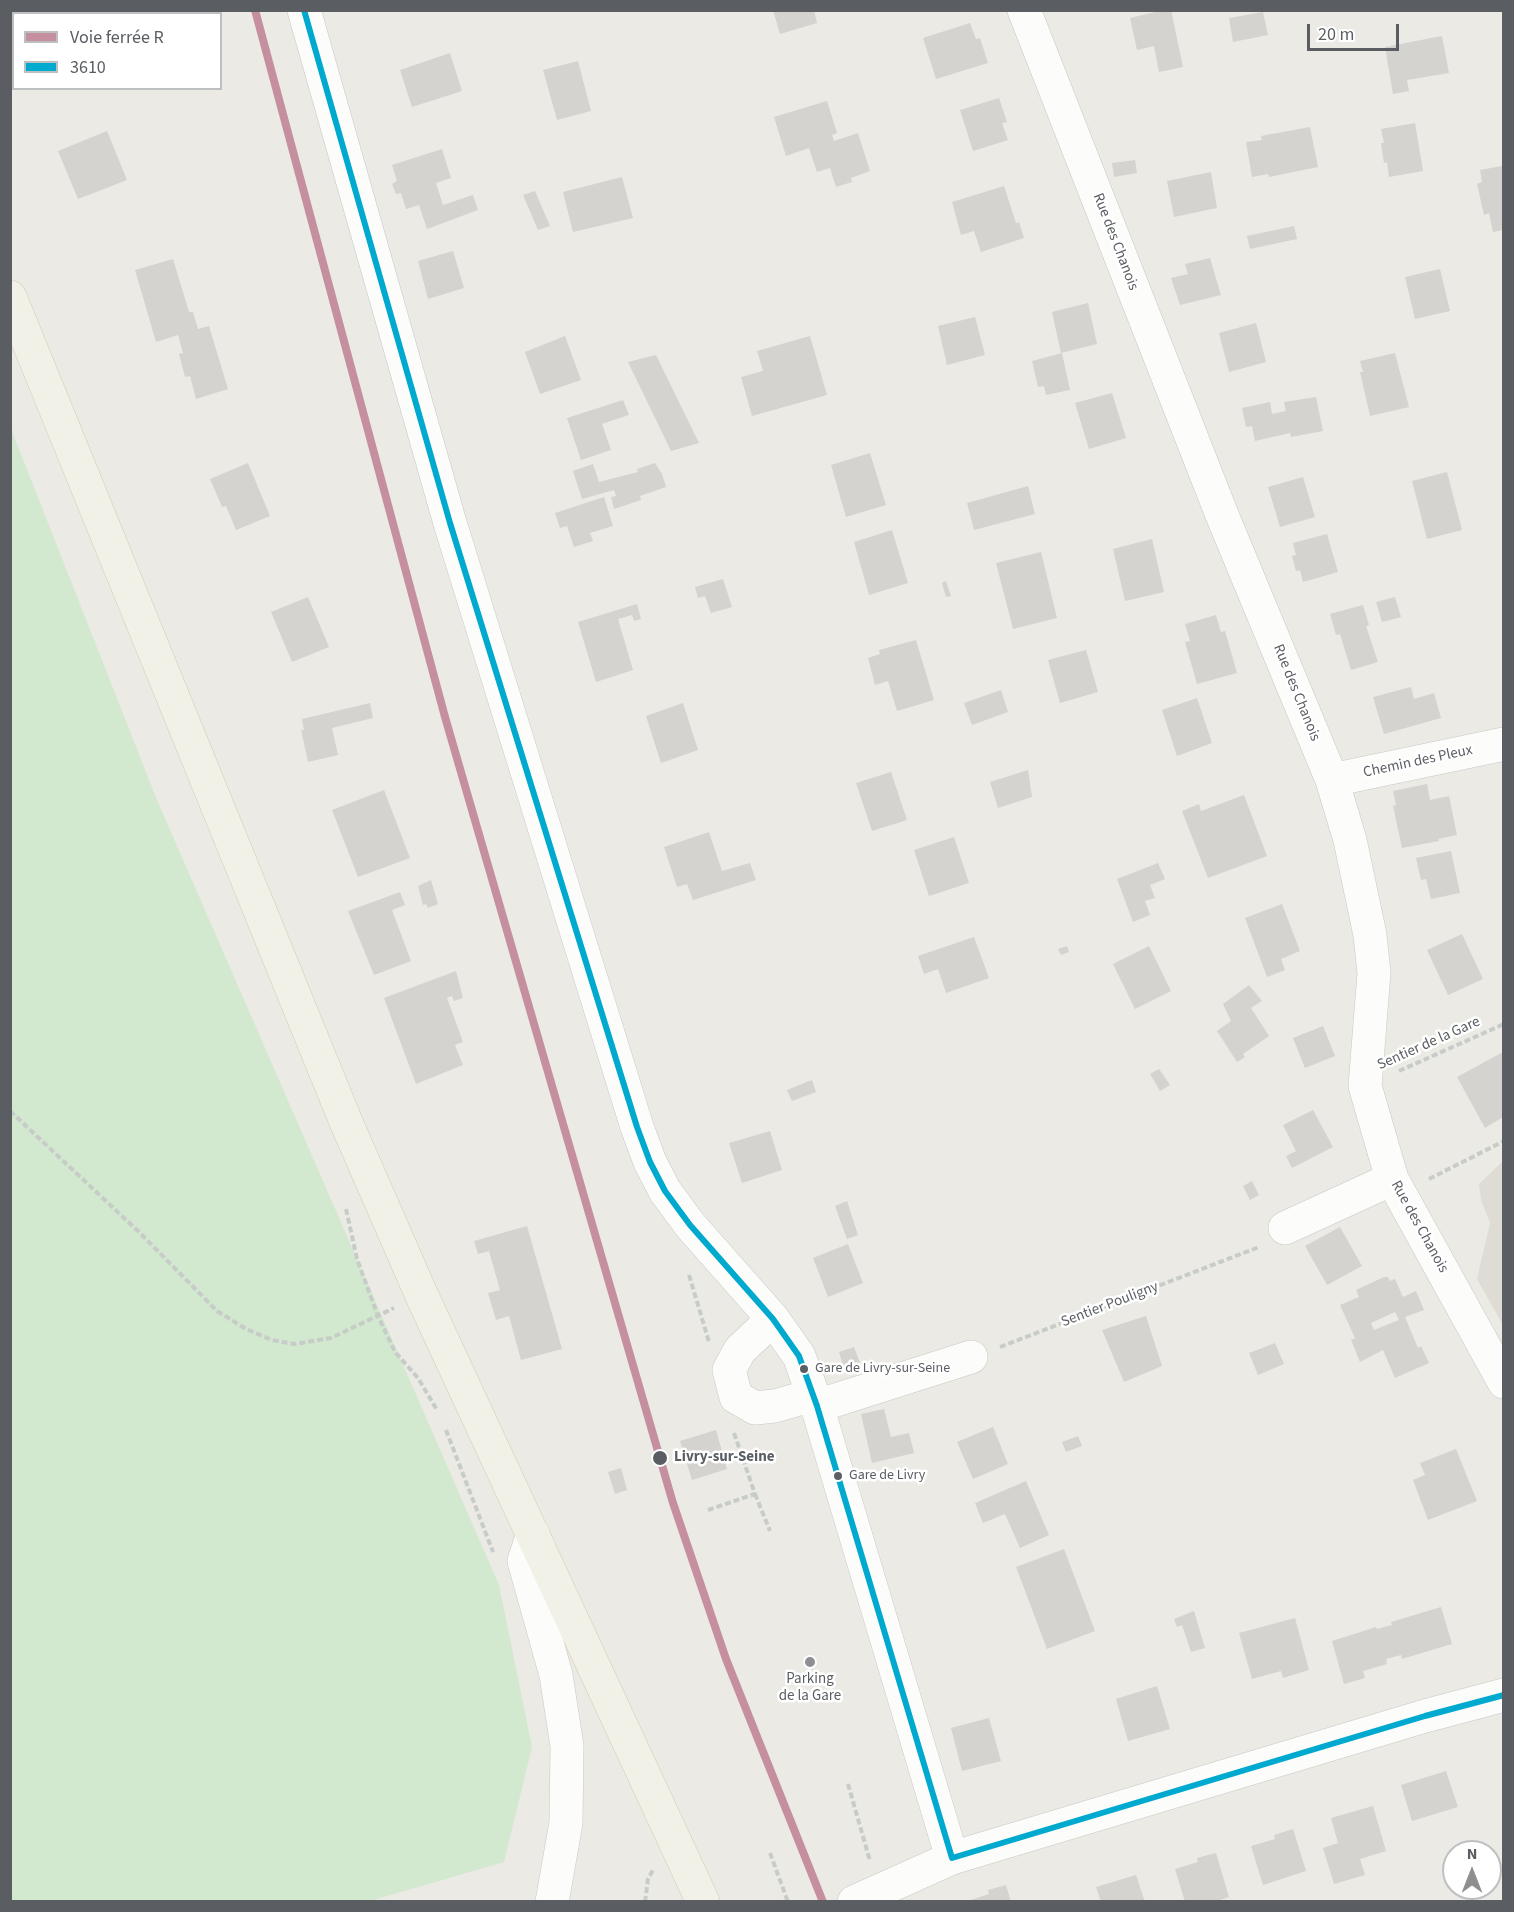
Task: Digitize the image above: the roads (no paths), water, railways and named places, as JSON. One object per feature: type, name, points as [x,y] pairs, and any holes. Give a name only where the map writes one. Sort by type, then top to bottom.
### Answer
[{"type":"main road","points":[[10,297],[346,1122],[422,1296],[703,1902]]},
{"type":"street","points":[[304,10],[450,523],[637,1127],[650,1162],[665,1191],[690,1225],[773,1319],[799,1356],[815,1401],[952,1858]]},
{"type":"street","name":"Rue des Chanois","points":[[1024,10],[1222,515],[1332,780],[1350,840],[1370,935],[1374,973],[1365,1086],[1395,1187],[1503,1382]]},
{"type":"street","name":"Chemin des Pleux","points":[[1332,780],[1503,744]]},
{"type":"street","points":[[1285,1228],[1395,1187]]},
{"type":"street","points":[[773,1319],[740,1350],[729,1371],[736,1397],[755,1408],[815,1401],[972,1357]]},
{"type":"street","points":[[533,1534],[524,1561],[555,1675],[567,1746],[566,1824],[552,1902]]},
{"type":"street","points":[[854,1902],[952,1858],[1425,1716],[1503,1695]]},
{"type":"rail line","name":"R","points":[[255,10],[445,717],[673,1503],[726,1659],[823,1902]]},
{"type":"place","name":"Gare de Livry-sur-Seine","points":[[804,1369]]},
{"type":"place","name":"Livry-sur-Seine","points":[[660,1458]]},
{"type":"place","name":"Gare de Livry","points":[[838,1476]]},
{"type":"place","name":"Parking de la Gare","points":[[810,1662]]}]
